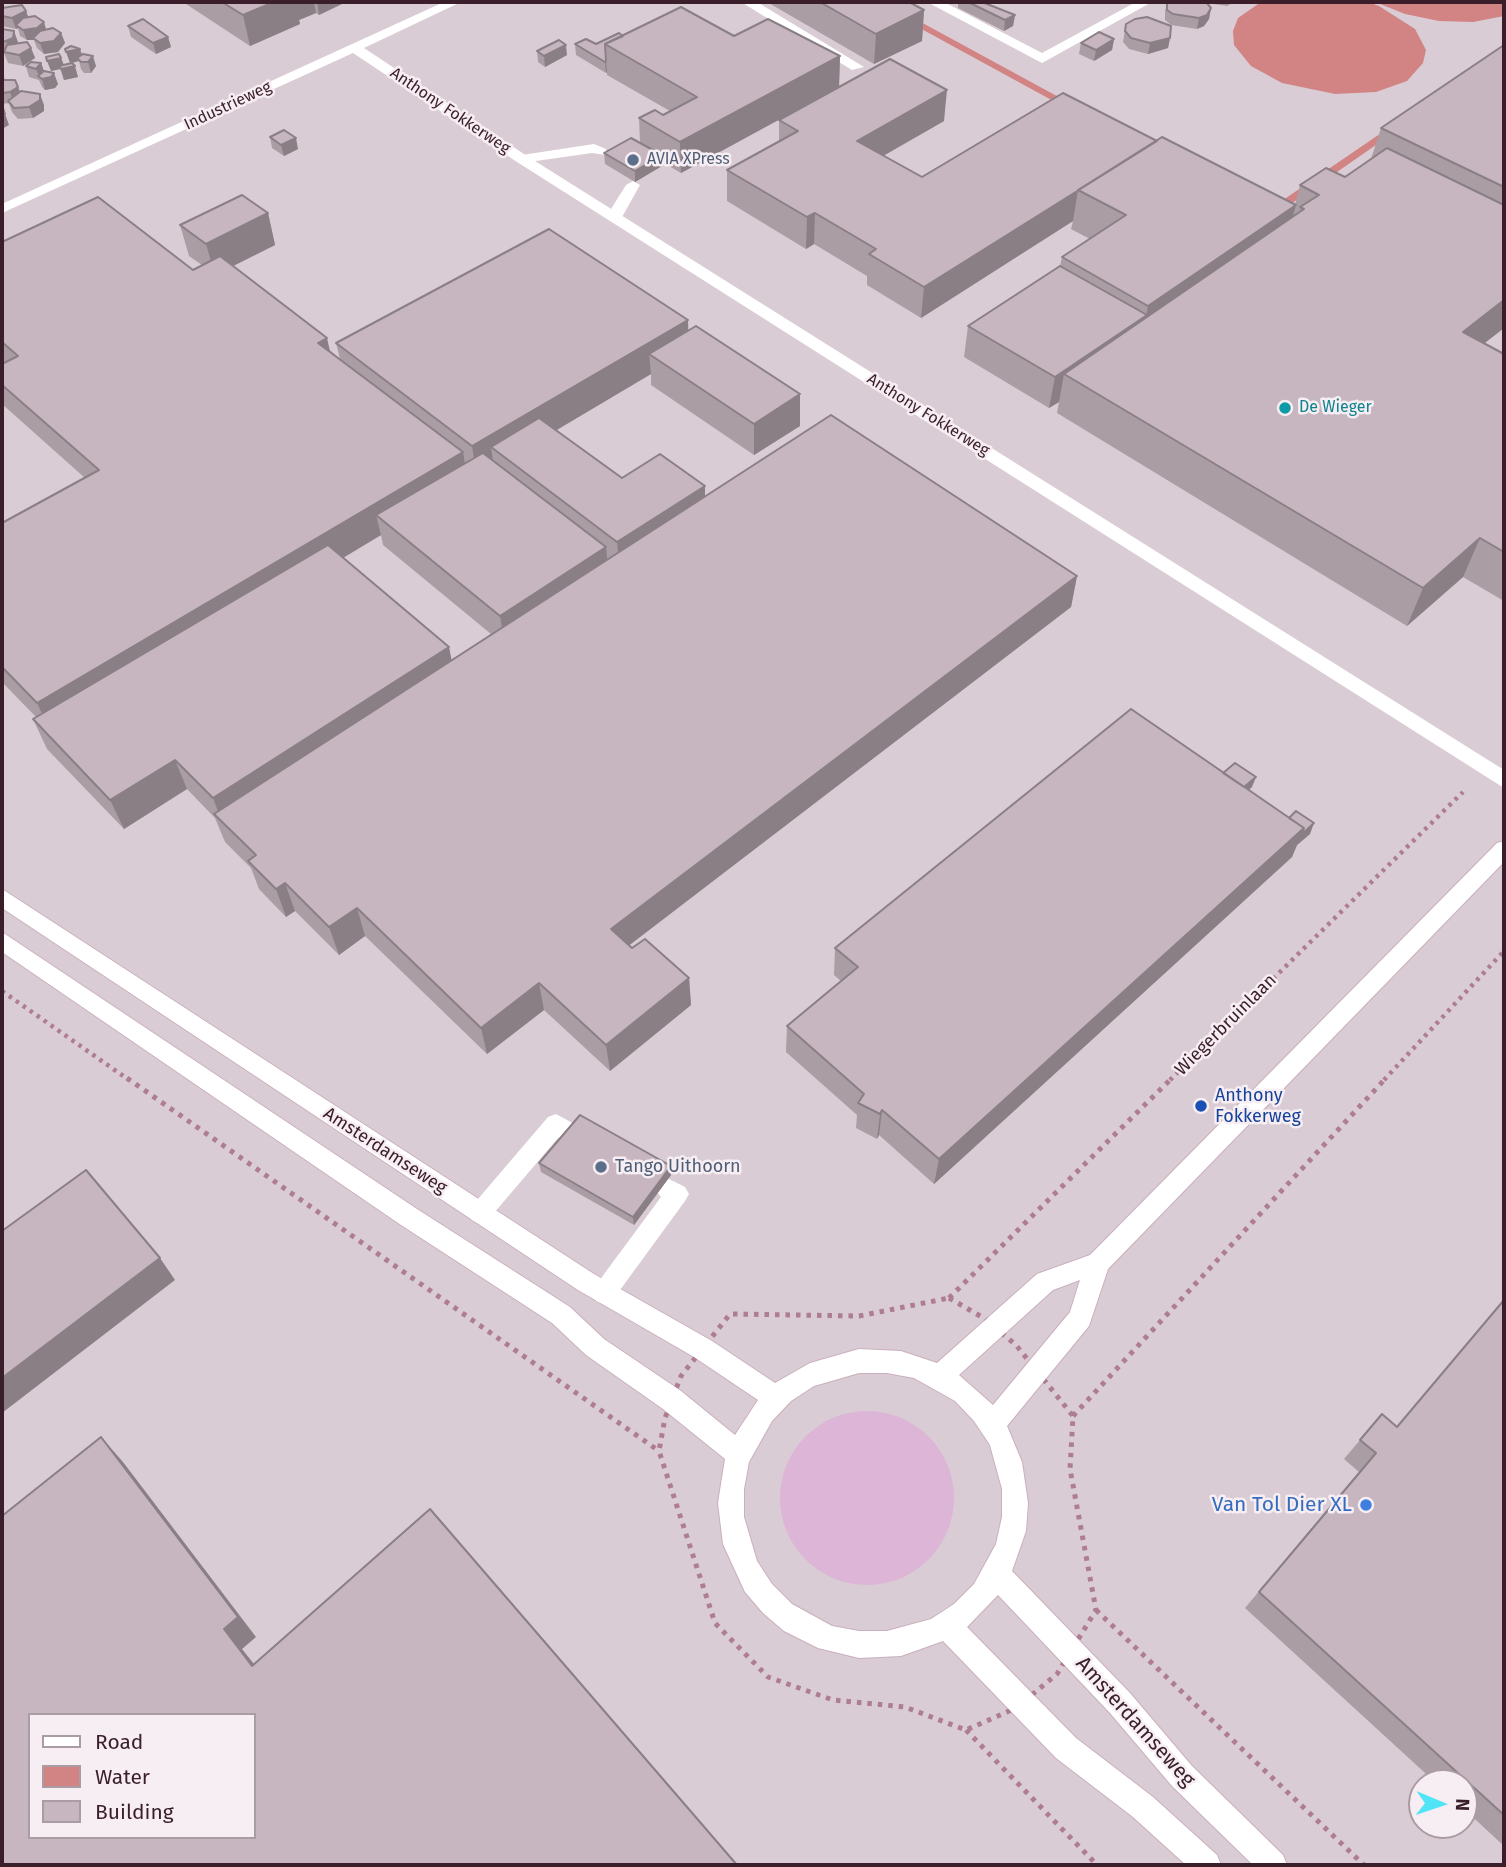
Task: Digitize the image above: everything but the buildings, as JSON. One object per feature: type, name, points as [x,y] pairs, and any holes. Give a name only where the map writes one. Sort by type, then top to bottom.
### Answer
[{"type":"street","name":"Industrieweg","points":[[2,209],[454,2]]},
{"type":"street","points":[[748,2],[857,66]]},
{"type":"street","points":[[934,2],[1042,59],[1145,2]]},
{"type":"street","name":"Anthony Fokkerweg","points":[[354,48],[522,159],[1504,780]]},
{"type":"street","points":[[522,159],[594,148],[601,152]]},
{"type":"street","points":[[614,217],[633,185]]},
{"type":"street","points":[[938,1378],[1045,1282],[1098,1263],[1504,849]]},
{"type":"street","name":"Amsterdamseweg","points":[[2,897],[480,1213],[604,1293],[703,1349],[773,1396]]},
{"type":"street","points":[[2,941],[398,1210],[561,1315],[595,1347],[672,1400],[737,1454]]},
{"type":"street","points":[[480,1213],[542,1154],[556,1124],[570,1133]]},
{"type":"street","points":[[604,1293],[651,1218],[677,1194],[665,1187]]},
{"type":"street","points":[[991,1427],[1039,1373],[1080,1318],[1098,1263]]},
{"type":"street","points":[[858,1361],[905,1364],[938,1378],[968,1400],[991,1427],[1008,1463],[1016,1501],[1013,1540],[999,1577],[978,1606],[949,1628],[909,1644],[864,1646],[821,1636],[783,1612],[753,1578],[736,1538],[730,1495],[737,1454],[752,1422],[773,1396],[803,1376],[834,1363],[858,1361]]},
{"type":"street","name":"Amsterdamseweg","points":[[999,1577],[1120,1703],[1182,1776],[1273,1865]]},
{"type":"street","points":[[949,1628],[1066,1748],[1143,1807],[1207,1865]]},
{"type":"path","name":"Wiegerbruinlaan","points":[[949,1298],[1487,768]]},
{"type":"path","points":[[1364,1865],[1096,1610],[1070,1469],[1073,1416],[1504,951]]},
{"type":"path","points":[[2,992],[659,1451]]},
{"type":"path","points":[[1073,1416],[1016,1345],[995,1327],[949,1298],[859,1316],[730,1314],[681,1376],[659,1451],[715,1623],[768,1677],[832,1700],[905,1707],[966,1730],[1097,1865]]},
{"type":"path","points":[[966,1730],[1023,1702],[1057,1674],[1096,1610]]},
{"type":"shaded area","points":[[2,2],[1504,2],[1504,1865],[2,1865]]},
{"type":"shaded area","points":[[867,1411],[900,1417],[929,1436],[948,1465],[954,1498],[948,1531],[929,1560],[900,1579],[867,1585],[834,1579],[805,1560],[786,1531],[780,1498],[786,1465],[805,1436],[834,1417]]},
{"type":"water","points":[[1261,2],[1368,2],[1379,6],[1415,29],[1426,50],[1423,63],[1407,81],[1376,92],[1335,94],[1282,83],[1251,66],[1234,45],[1233,31],[1238,18]]},
{"type":"water","points":[[1375,2],[1504,2],[1504,16],[1473,22],[1439,21],[1405,14]]},
{"type":"waterway","points":[[877,2],[1072,107]]},
{"type":"waterway","points":[[1271,213],[1394,129]]},
{"type":"place","name":"AVIA XPress","points":[[633,160]]},
{"type":"place","name":"De Wieger","points":[[1285,408]]},
{"type":"place","name":"Anthony Fokkerweg","points":[[1201,1106]]},
{"type":"place","name":"Tango Uithoorn","points":[[601,1167]]},
{"type":"place","name":"Van Tol Dier XL","points":[[1366,1505]]}]
